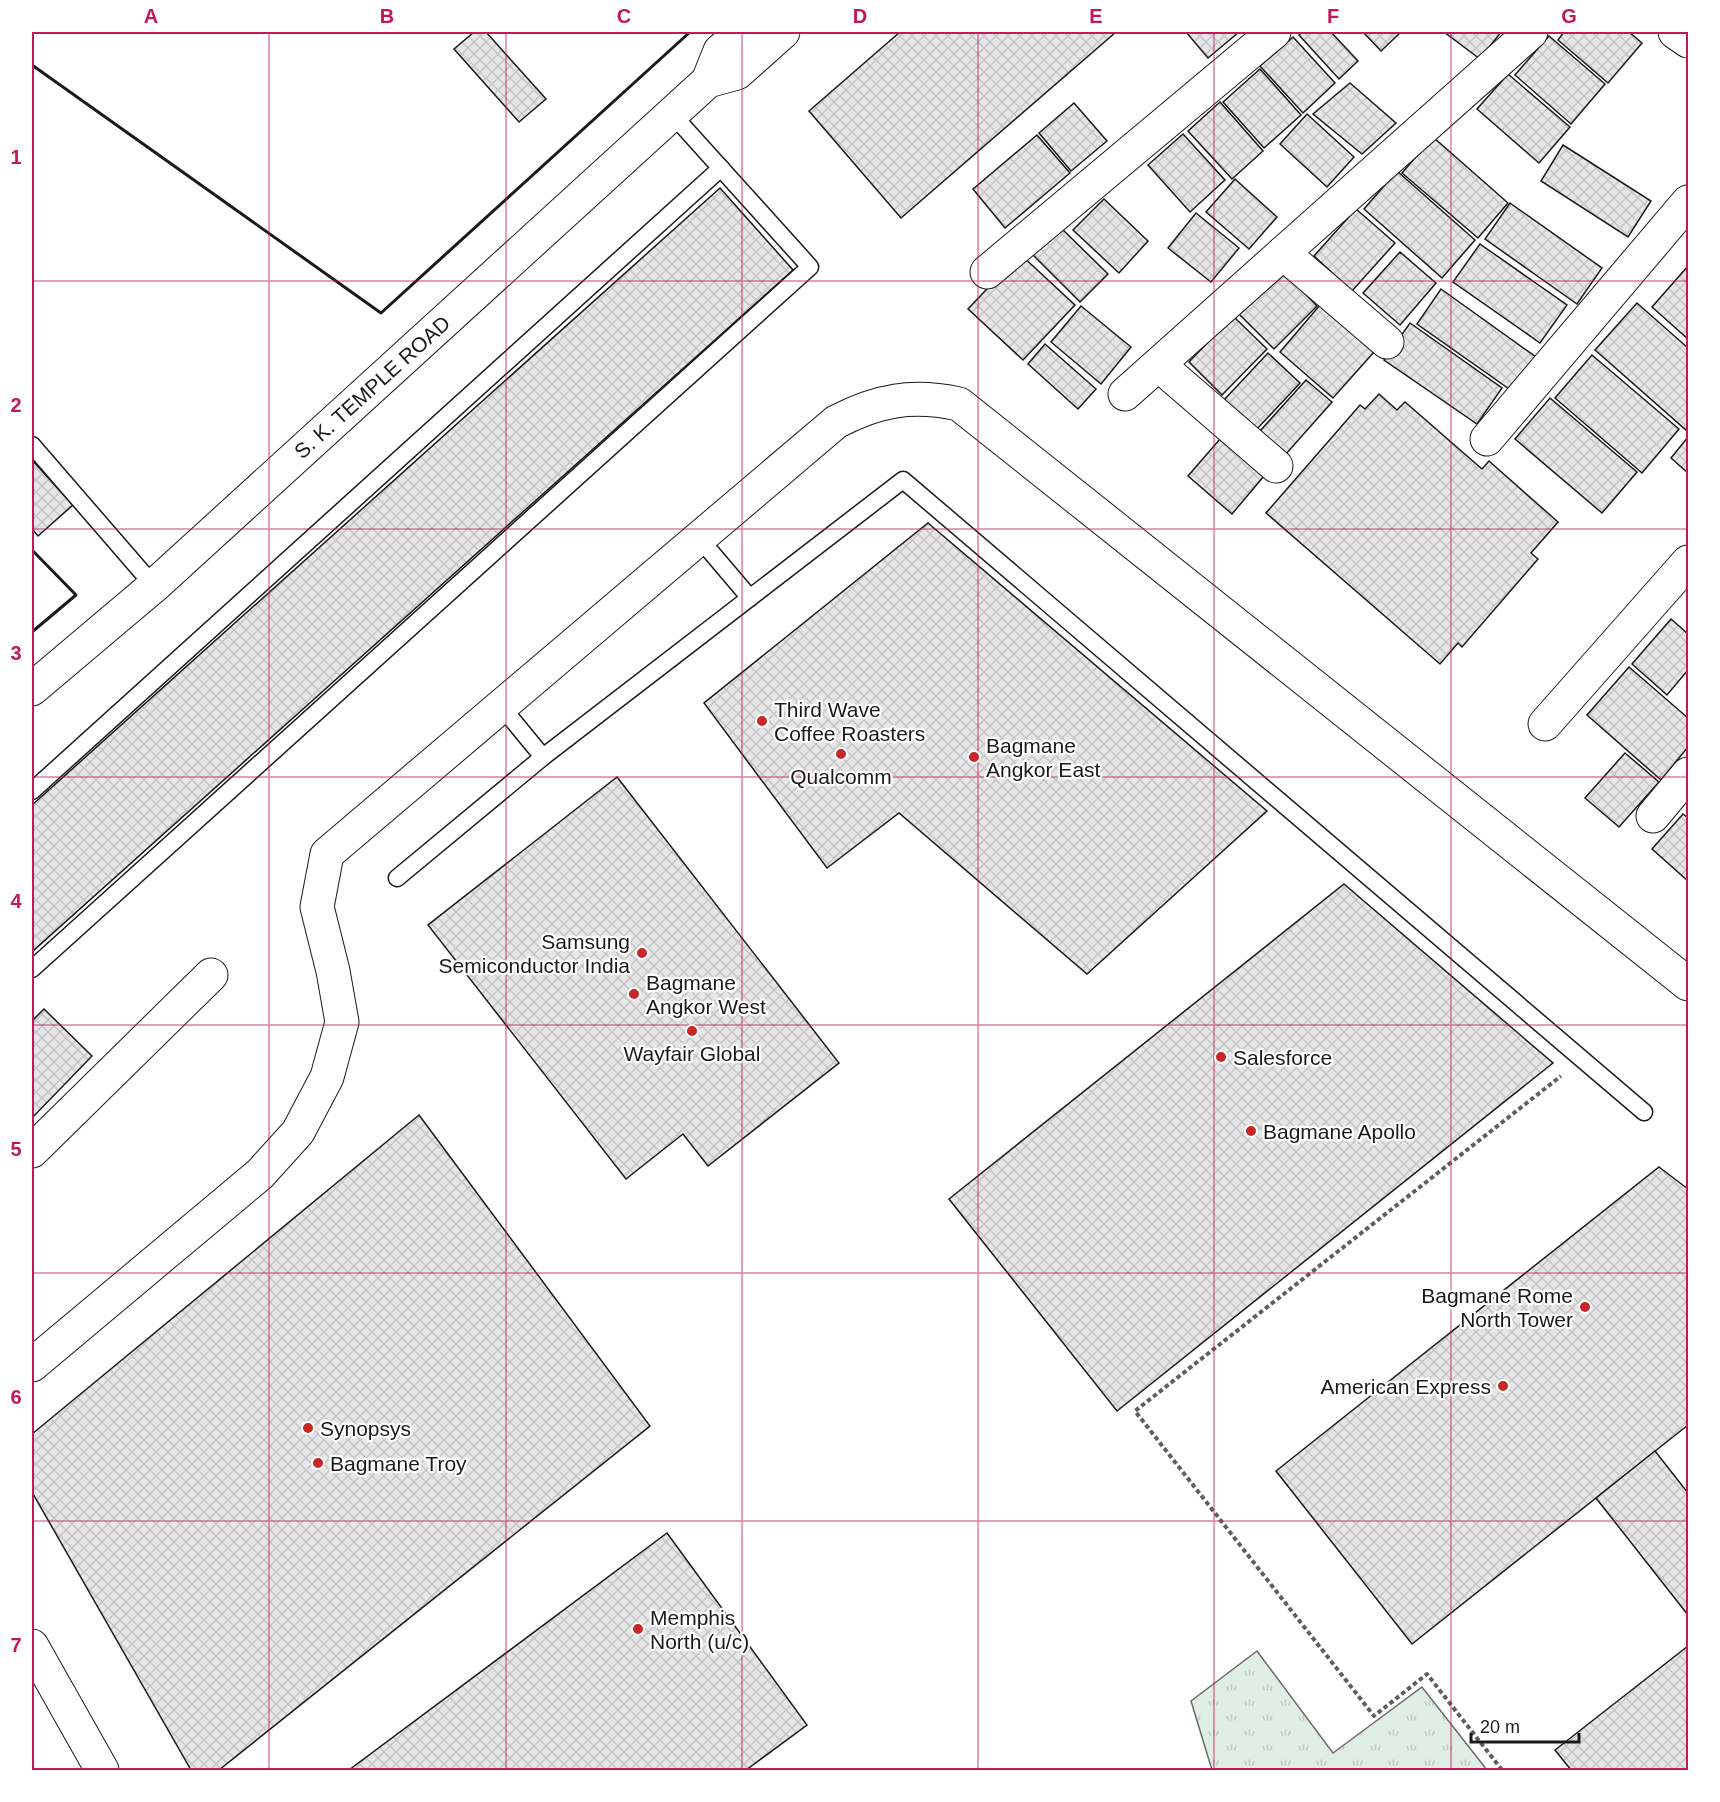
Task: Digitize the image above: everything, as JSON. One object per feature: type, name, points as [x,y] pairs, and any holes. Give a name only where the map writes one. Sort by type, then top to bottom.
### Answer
[{"type":"street","name":"S. K. TEMPLE ROAD","points":[[32,689],[154,586],[708,81],[720,51],[742,32]]},
{"type":"street","name":"S. K. TEMPLE ROAD","points":[[708,81],[737,73],[783,32]]},
{"type":"street","points":[[987,272],[1274,32]]},
{"type":"street","points":[[1125,394],[1531,32]]},
{"type":"street","points":[[1675,32],[1689,41]]},
{"type":"street","points":[[1487,439],[1689,202]]},
{"type":"street","points":[[1283,253],[1387,342]]},
{"type":"street","points":[[1159,364],[1276,466]]},
{"type":"street","points":[[32,1365],[260,1174],[298,1131],[327,1077],[342,1022],[333,971],[317,907],[327,854],[836,422],[879,404],[902,399],[940,400],[959,404],[1689,984]]},
{"type":"street","points":[[1545,724],[1689,562]]},
{"type":"street","points":[[1653,816],[1689,774]]},
{"type":"street","points":[[32,1151],[212,975]]},
{"type":"street","points":[[32,1646],[102,1770]]},
{"type":"lane","points":[[32,969],[810,267],[672,114]]},
{"type":"lane","points":[[32,791],[721,168]]},
{"type":"lane","points":[[32,445],[154,586]]},
{"type":"lane","points":[[397,878],[543,757],[903,480],[1644,1112]]},
{"type":"lane","points":[[699,538],[750,598]]},
{"type":"lane","points":[[501,706],[543,757]]},
{"type":"path","points":[[1502,1770],[1427,1674],[1374,1716],[1135,1411],[1582,1059]]},
{"type":"green space","points":[[1257,1651],[1333,1753],[1422,1687],[1487,1770],[1212,1770],[1191,1701]]},
{"type":"building","points":[[474,32],[486,32],[546,99],[519,122],[454,49]]},
{"type":"building","points":[[900,32],[1116,32],[901,218],[809,111]]},
{"type":"building","points":[[1186,32],[1239,32],[1208,58]]},
{"type":"building","points":[[1303,32],[1331,32],[1358,61],[1339,79],[1299,35]]},
{"type":"building","points":[[1363,32],[1401,32],[1381,51]]},
{"type":"building","points":[[1444,32],[1501,32],[1480,59]]},
{"type":"building","points":[[1564,32],[1629,32],[1642,43],[1608,83],[1558,40]]},
{"type":"building","points":[[1549,36],[1605,84],[1571,124],[1515,75]]},
{"type":"building","points":[[1293,37],[1335,83],[1303,113],[1260,66]]},
{"type":"building","points":[[1260,69],[1301,115],[1264,148],[1223,102]]},
{"type":"building","points":[[1508,74],[1570,127],[1539,163],[1477,109]]},
{"type":"building","points":[[1350,83],[1396,123],[1362,154],[1313,114]]},
{"type":"building","points":[[1220,102],[1263,151],[1232,179],[1188,131]]},
{"type":"building","points":[[1074,103],[1107,141],[1071,171],[1039,133]]},
{"type":"building","points":[[1307,114],[1354,157],[1327,187],[1280,144]]},
{"type":"building","points":[[1183,134],[1225,180],[1190,212],[1148,165]]},
{"type":"building","points":[[1037,135],[1070,173],[1005,228],[973,189]]},
{"type":"building","points":[[1433,137],[1508,203],[1478,238],[1402,173]]},
{"type":"building","points":[[1563,145],[1651,201],[1628,237],[1541,181]]},
{"type":"building","points":[[1397,171],[1475,240],[1442,278],[1364,209]]},
{"type":"building","points":[[1235,179],[1277,217],[1249,249],[1206,212]]},
{"type":"building","points":[[720,188],[793,270],[34,950],[32,947],[32,805]]},
{"type":"building","points":[[1104,199],[1148,241],[1119,273],[1073,230]]},
{"type":"building","points":[[1510,203],[1602,268],[1577,304],[1485,239]]},
{"type":"building","points":[[1356,209],[1395,243],[1352,291],[1314,256]]},
{"type":"building","points":[[1196,213],[1239,248],[1211,282],[1168,248]]},
{"type":"building","points":[[1060,227],[1108,274],[1080,302],[1033,255]]},
{"type":"building","points":[[1480,244],[1567,305],[1540,343],[1453,282]]},
{"type":"building","points":[[1400,252],[1436,283],[1400,325],[1363,293]]},
{"type":"building","points":[[1020,254],[1075,305],[1023,360],[968,309]]},
{"type":"building","points":[[1688,266],[1688,339],[1652,307]]},
{"type":"building","points":[[1281,269],[1317,306],[1274,349],[1238,313]]},
{"type":"building","points":[[1441,289],[1536,357],[1512,391],[1417,324]]},
{"type":"building","points":[[1637,303],[1688,348],[1688,427],[1686,430],[1595,350]]},
{"type":"building","points":[[1320,305],[1374,352],[1333,398],[1280,352]]},
{"type":"building","points":[[1081,306],[1131,347],[1101,384],[1051,342]]},
{"type":"building","points":[[1233,316],[1267,349],[1222,395],[1189,362]]},
{"type":"building","points":[[1410,323],[1502,388],[1477,424],[1384,360]]},
{"type":"building","points":[[1045,344],[1096,389],[1078,409],[1028,364]]},
{"type":"building","points":[[1268,353],[1300,383],[1256,430],[1224,400]]},
{"type":"building","points":[[1592,355],[1679,429],[1642,473],[1555,398]]},
{"type":"building","points":[[1306,380],[1332,402],[1286,454],[1260,431]]},
{"type":"building","points":[[1379,394],[1397,410],[1405,402],[1482,469],[1489,461],[1558,522],[1531,553],[1538,559],[1462,647],[1458,643],[1440,664],[1266,513],[1360,405],[1365,409]]},
{"type":"building","points":[[1550,398],[1637,472],[1602,513],[1515,439]]},
{"type":"building","points":[[1688,437],[1688,473],[1671,458]]},
{"type":"building","points":[[1220,439],[1264,476],[1232,514],[1188,476]]},
{"type":"building","points":[[32,460],[73,505],[38,536],[32,529]]},
{"type":"building","name":"Bagmane Angkor East","points":[[928,523],[1267,811],[1087,974],[899,813],[827,868],[704,703]]},
{"type":"building","points":[[1671,619],[1688,634],[1688,670],[1667,695],[1632,664]]},
{"type":"building","points":[[1629,667],[1688,718],[1688,747],[1661,780],[1587,715]]},
{"type":"building","points":[[1625,753],[1659,782],[1619,827],[1585,798]]},
{"type":"building","name":"Bagmane Angkor West","points":[[617,777],[839,1063],[708,1166],[683,1134],[626,1179],[428,925]]},
{"type":"building","points":[[1683,814],[1688,818],[1688,881],[1652,849]]},
{"type":"building","name":"Bagmane Apollo","points":[[1344,884],[1553,1063],[1117,1411],[949,1199]]},
{"type":"building","points":[[44,1009],[92,1056],[32,1118],[32,1021]]},
{"type":"building","name":"Bagmane Troy","points":[[419,1115],[650,1426],[219,1770],[191,1770],[32,1492],[32,1434]]},
{"type":"building","name":"Bagmane Rome North Tower","points":[[1659,1167],[1688,1189],[1688,1425],[1412,1644],[1276,1471]]},
{"type":"building","points":[[1655,1451],[1688,1493],[1688,1615],[1596,1498]]},
{"type":"building","name":"Memphis North (u/c)","points":[[667,1533],[807,1725],[746,1770],[349,1770]]},
{"type":"building","points":[[1688,1646],[1688,1770],[1571,1770],[1555,1750]]},
{"type":"wall","points":[[32,65],[381,313],[690,32]]},
{"type":"wall","points":[[32,550],[76,595],[32,632]]},
{"type":"place","name":"Third Wave Coffee Roasters","points":[[762,721]]},
{"type":"place","name":"Qualcomm","points":[[841,754]]},
{"type":"place","name":"Bagmane Angkor East","points":[[974,757]]},
{"type":"place","name":"Samsung Semiconductor India","points":[[642,953]]},
{"type":"place","name":"Bagmane Angkor West","points":[[634,994]]},
{"type":"place","name":"Wayfair Global","points":[[692,1031]]},
{"type":"place","name":"Salesforce","points":[[1221,1057]]},
{"type":"place","name":"Bagmane Apollo","points":[[1251,1131]]},
{"type":"place","name":"Bagmane Rome North Tower","points":[[1585,1307]]},
{"type":"place","name":"American Express","points":[[1503,1386]]},
{"type":"place","name":"Synopsys","points":[[308,1428]]},
{"type":"place","name":"Bagmane Troy","points":[[318,1463]]},
{"type":"place","name":"Memphis North (u/c)","points":[[638,1629]]}]
